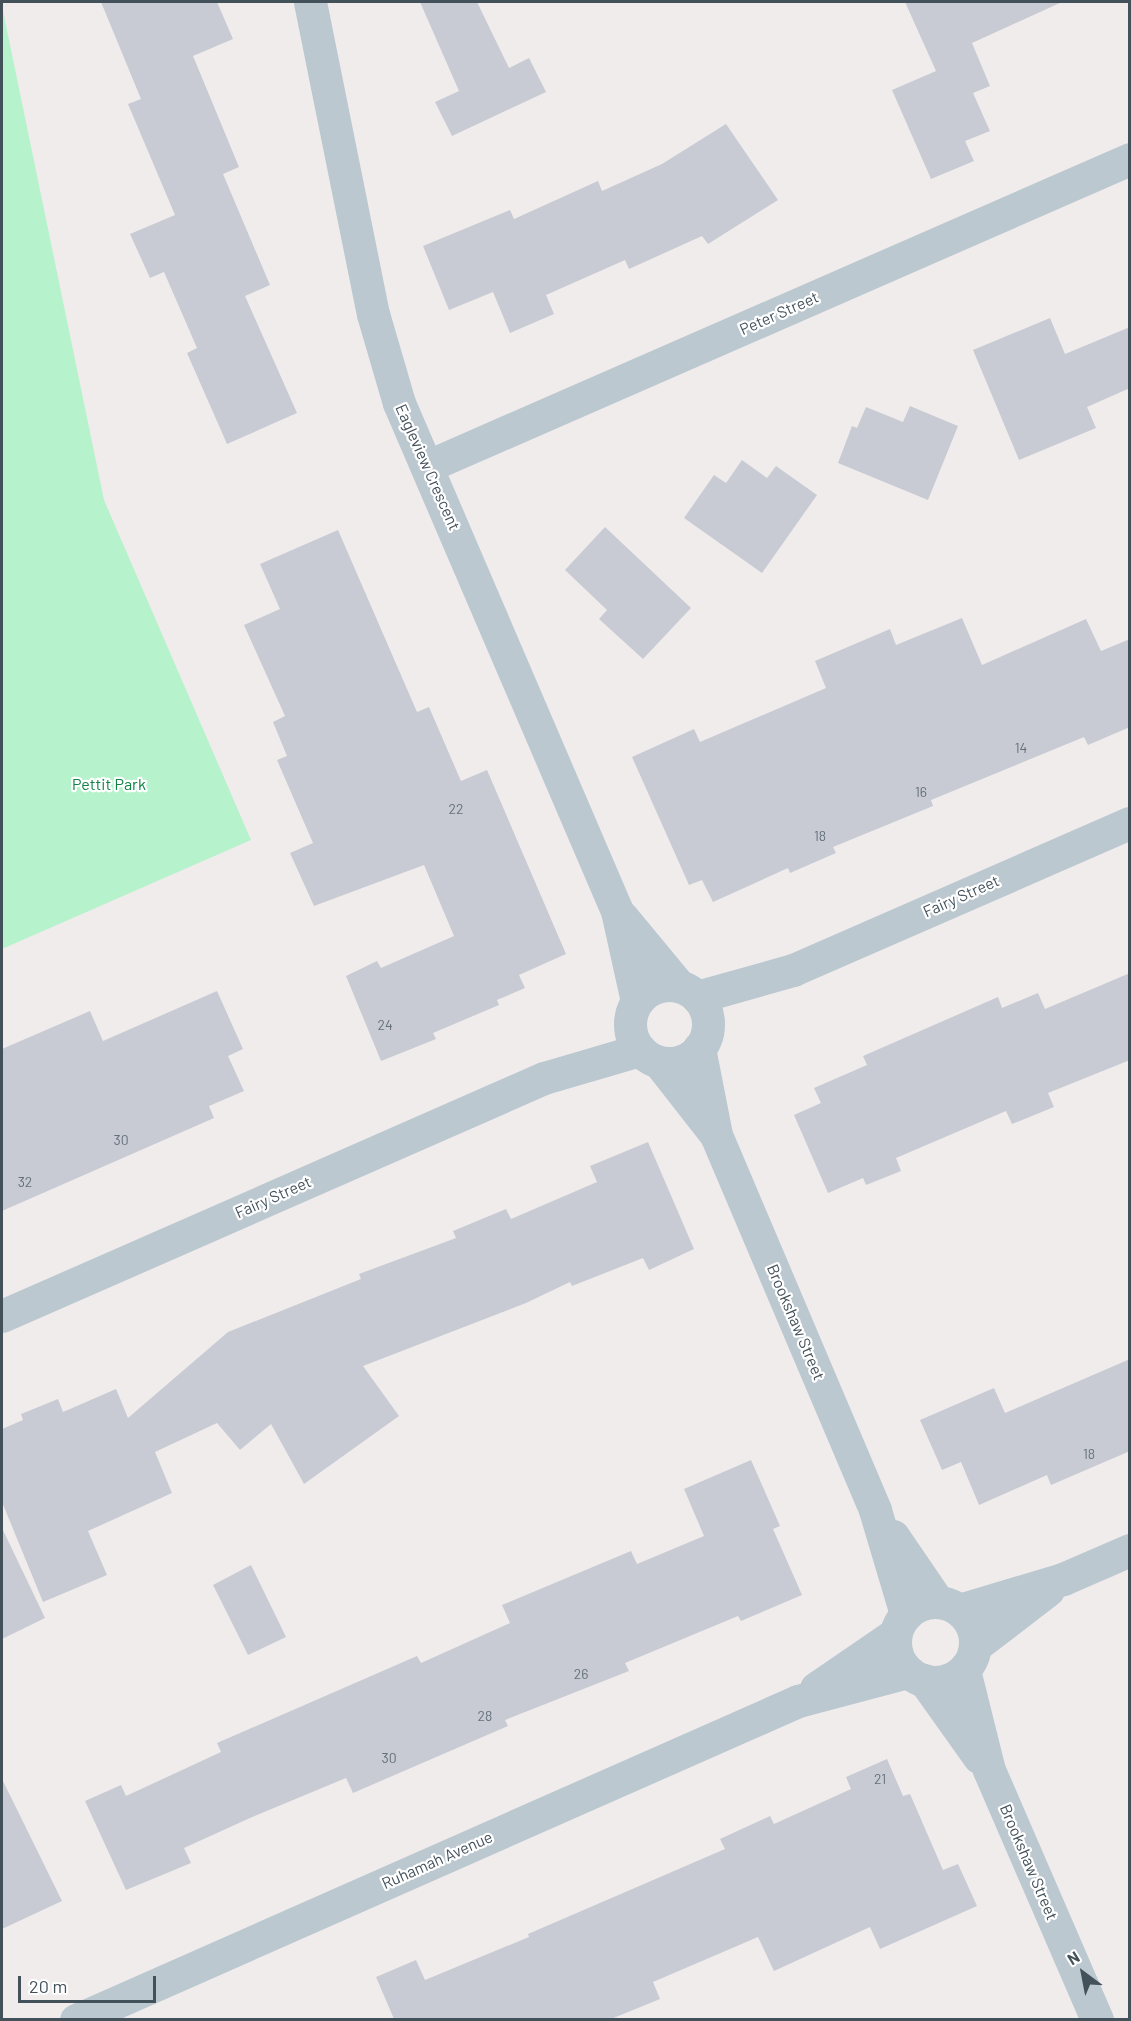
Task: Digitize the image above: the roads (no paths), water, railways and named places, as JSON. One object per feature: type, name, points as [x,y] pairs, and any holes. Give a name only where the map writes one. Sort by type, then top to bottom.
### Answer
[{"type":"street","name":"Eagleview Crescent","points":[[310,2],[373,314],[399,404],[428,466],[617,911],[634,1010]]},
{"type":"street","name":"Peter Street","points":[[428,466],[1130,159]]},
{"type":"street","name":"Fairy Street","points":[[696,1014],[1130,823]]},
{"type":"street","name":"Eagleview Crescent","points":[[617,911],[696,1014]]},
{"type":"street","points":[[656,987],[696,1014],[681,1061],[649,1056],[633,1041],[634,1010],[656,987]]},
{"type":"street","name":"Fairy Street","points":[[544,1078],[634,1010]]},
{"type":"street","name":"Brookshaw Street","points":[[696,1014],[716,1135],[875,1510],[901,1624]]},
{"type":"street","name":"Fairy Street","points":[[2,1316],[544,1078],[649,1056]]},
{"type":"street","name":"Brookshaw Street","points":[[649,1056],[716,1135]]},
{"type":"street","name":"Brookshaw Street","points":[[875,1510],[948,1606]]},
{"type":"street","points":[[1064,1579],[945,1680],[916,1676],[895,1648],[901,1624],[916,1607],[948,1606],[1064,1579],[1130,1550]]},
{"type":"street","points":[[948,1606],[974,1632],[969,1658]]},
{"type":"street","name":"Ruhamah Avenue","points":[[798,1701],[901,1624]]},
{"type":"street","name":"Brookshaw Street","points":[[969,1658],[989,1770],[1097,2019]]},
{"type":"street","name":"Brookshaw Street","points":[[916,1676],[989,1770]]},
{"type":"street","name":"Ruhamah Avenue","points":[[76,2019],[798,1701],[916,1676]]},
{"type":"park label","name":"Pettit Park","points":[[109,784]]}]
